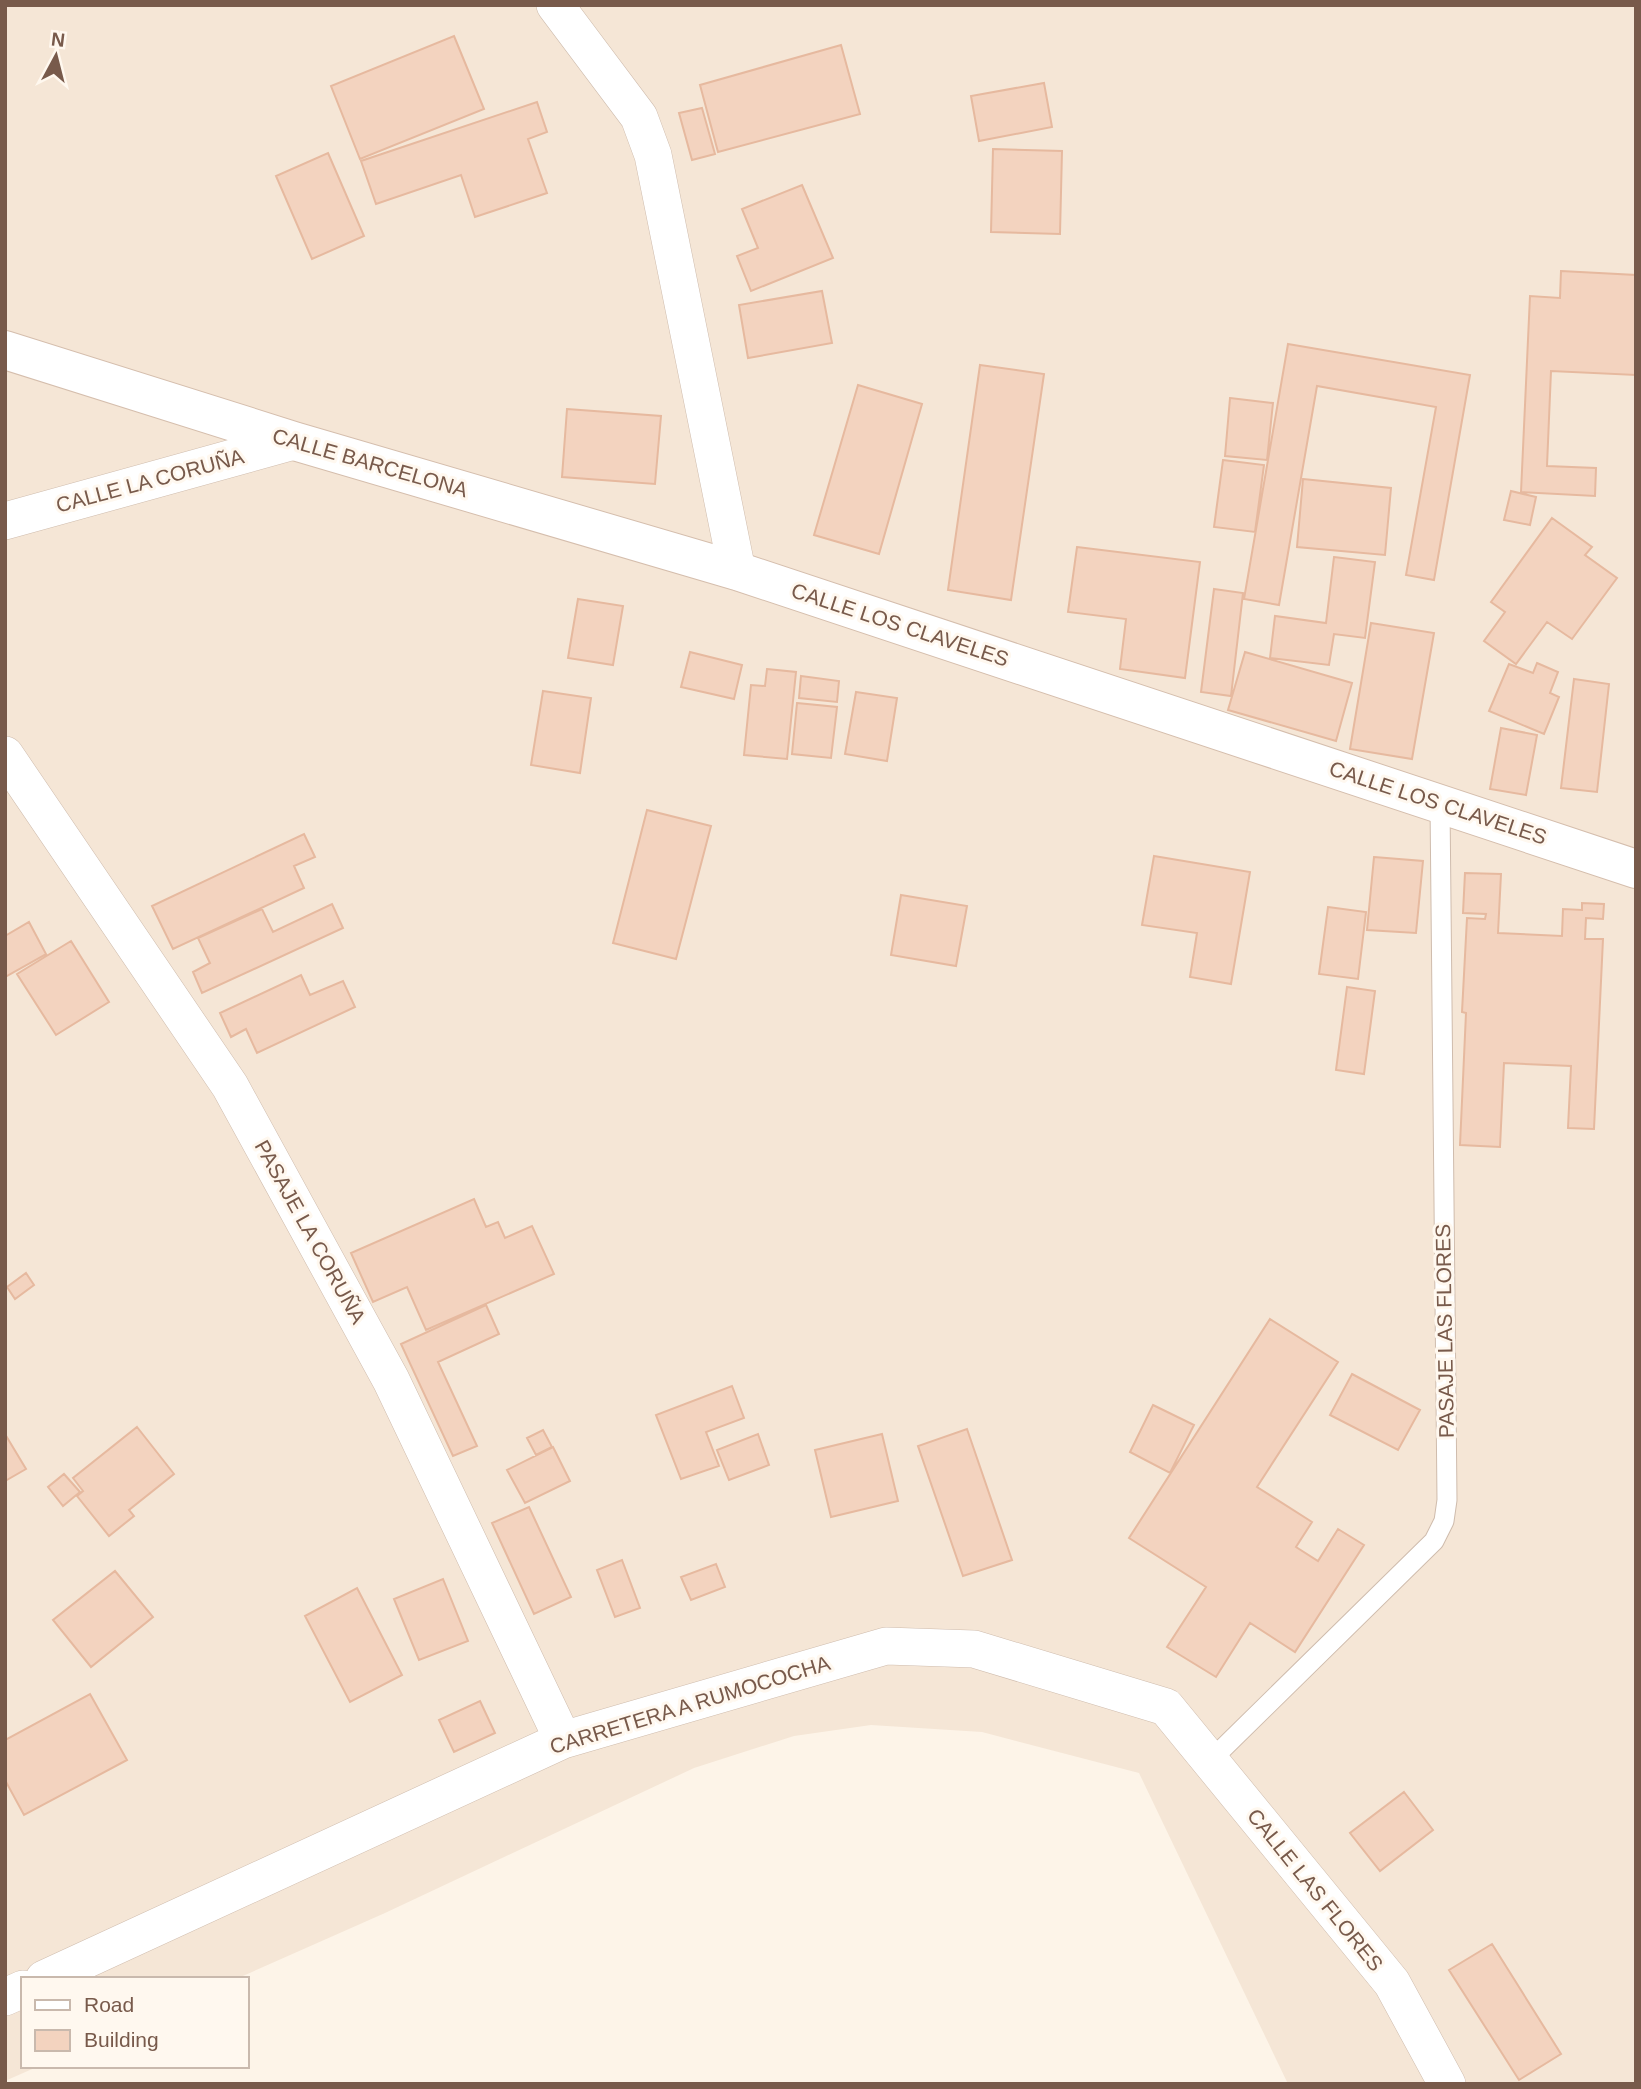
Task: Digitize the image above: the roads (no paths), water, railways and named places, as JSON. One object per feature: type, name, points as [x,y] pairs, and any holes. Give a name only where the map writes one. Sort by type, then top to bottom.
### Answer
[{"type":"street","points":[[555,5],[639,117],[653,155],[737,571]]},
{"type":"street","name":"CALLE BARCELONA","points":[[5,350],[294,442],[737,571]]},
{"type":"street","name":"CALLE LA CORUÑA","points":[[5,521],[294,442]]},
{"type":"street","name":"CALLE LOS CLAVELES","points":[[737,571],[1636,869]]},
{"type":"street","name":"PASAJE LA CORUÑA","points":[[5,755],[230,1086],[391,1380],[563,1740]]},
{"type":"street","name":"CARRETERA A RUMOCOCHA","points":[[48,1977],[563,1740],[886,1646],[974,1648],[1166,1707]]},
{"type":"street","name":"CALLE LAS FLORES","points":[[1166,1707],[1392,1983],[1447,2084]]},
{"type":"street","points":[[5,1997],[21,1990]]},
{"type":"lane","name":"PASAJE LAS FLORES","points":[[1210,1761],[1434,1541],[1444,1521],[1447,1500],[1440,804]]}]
